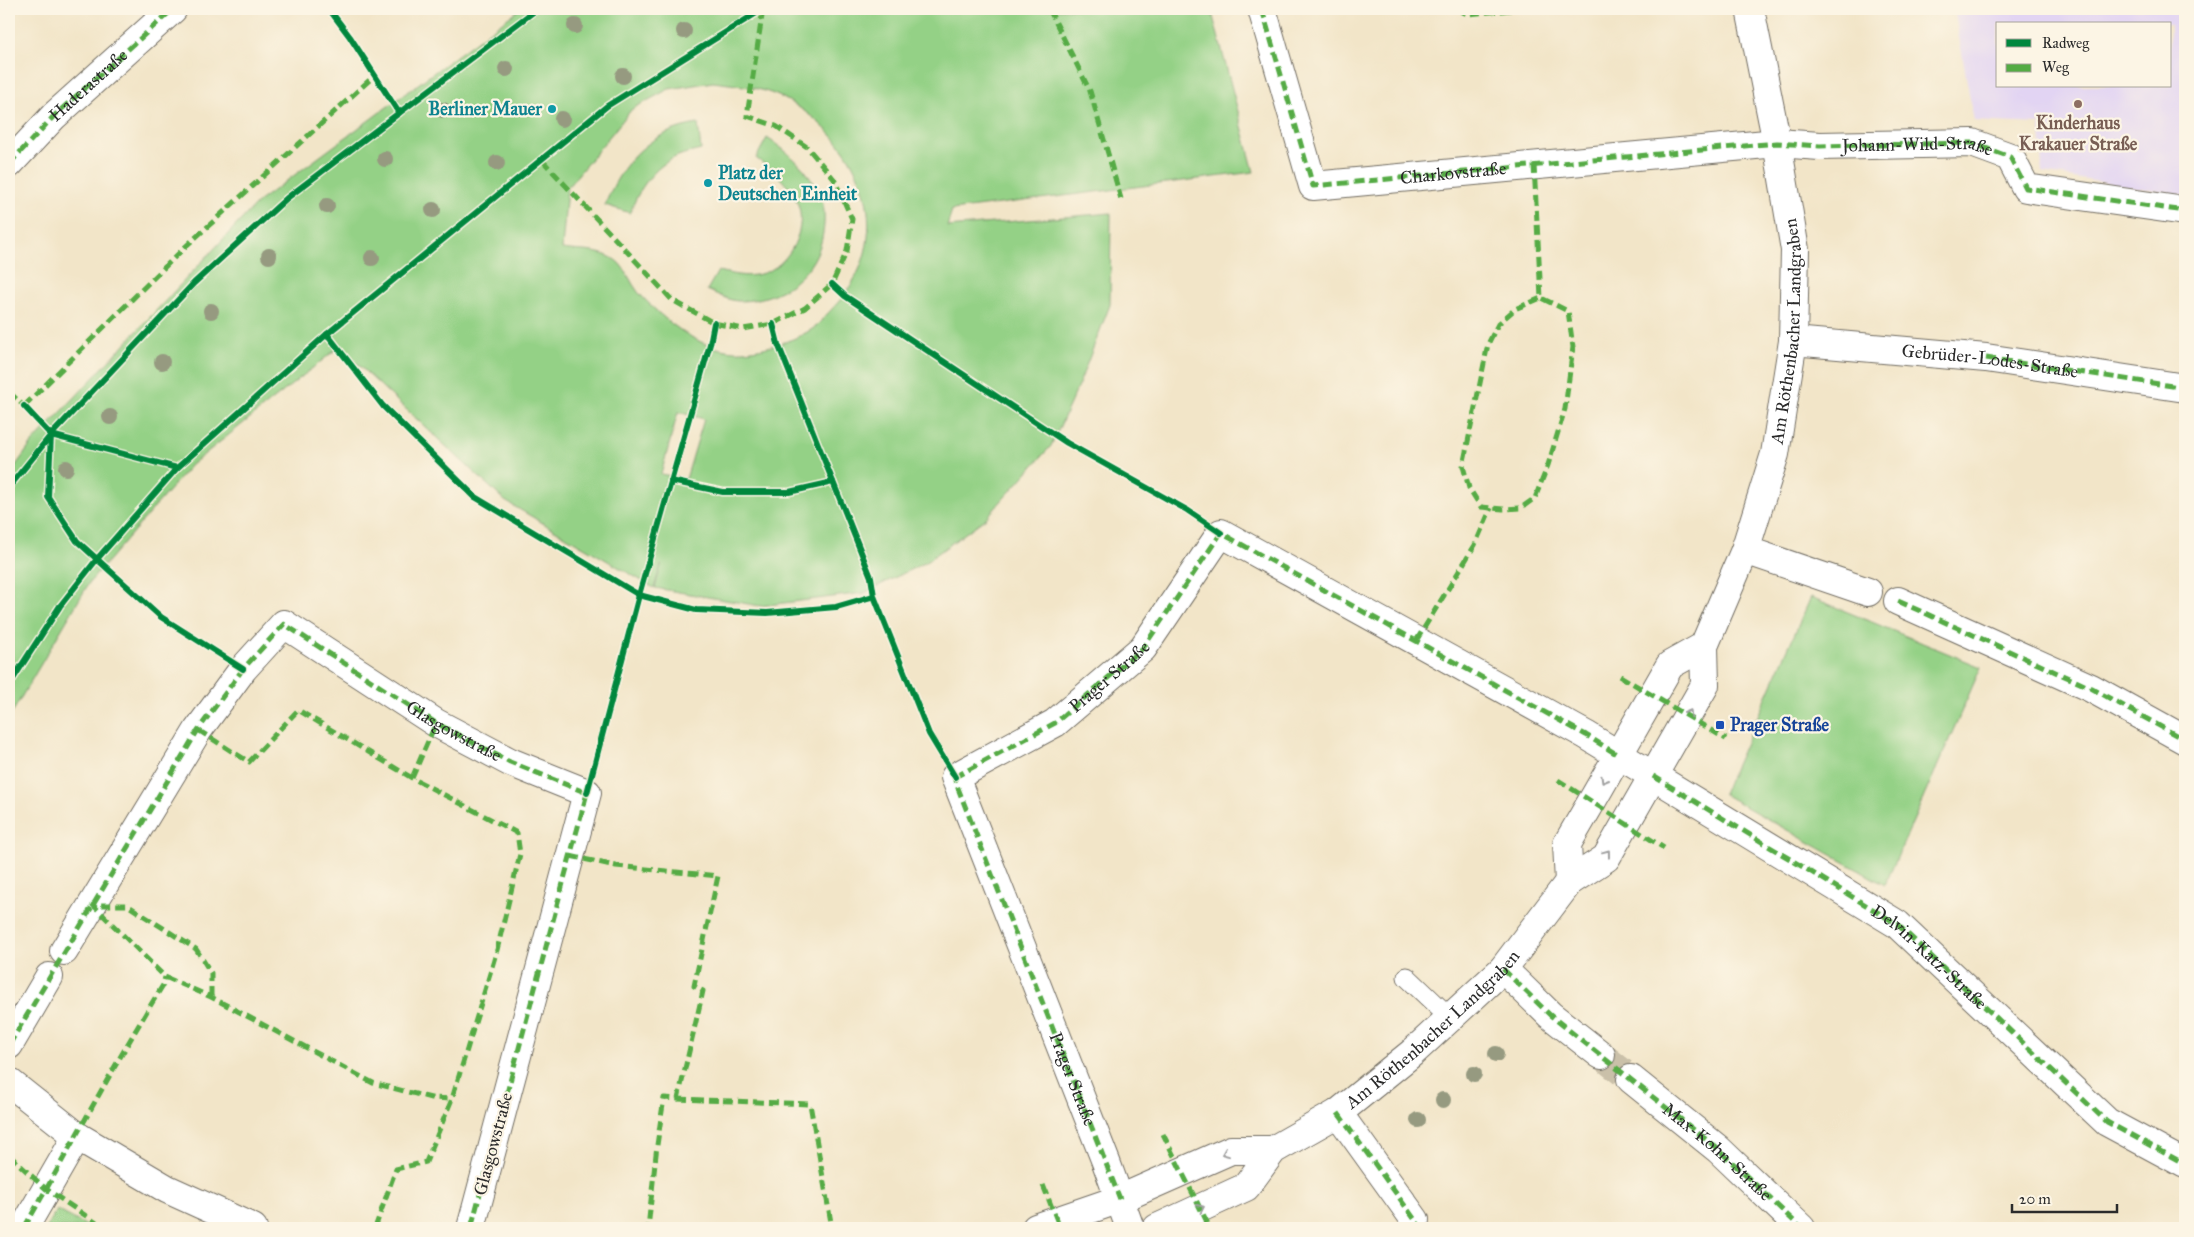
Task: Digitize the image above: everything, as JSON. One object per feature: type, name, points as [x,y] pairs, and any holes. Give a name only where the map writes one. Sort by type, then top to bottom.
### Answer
[{"type":"street","name":"Haderastraße","points":[[9,164],[54,116],[173,9]]},
{"type":"street","name":"Charkovstraße","points":[[1262,9],[1313,186],[1777,143]]},
{"type":"street","name":"Am Röthenbacher Landgraben","points":[[1157,1228],[1246,1187],[1273,1150],[1338,1113],[1412,1053],[1503,969],[1569,882],[1606,858],[1705,685],[1704,646],[1745,550],[1775,454],[1793,341],[1795,250],[1777,143],[1750,9]]},
{"type":"street","name":"Johann-Wild-Straße","points":[[1777,143],[1820,146],[1972,142],[2010,157],[2026,188],[2185,211]]},
{"type":"street","name":"Gebrüder-Lodes-Straße","points":[[1793,341],[1986,358],[2185,388]]},
{"type":"street","name":"Prager Straße","points":[[1120,1199],[955,777],[1055,723],[1143,648],[1221,533],[1586,735],[1618,756]]},
{"type":"street","points":[[1745,550],[1868,592]]},
{"type":"street","points":[[1898,602],[2091,688],[2185,740]]},
{"type":"street","name":"Glasgowstraße","points":[[64,951],[198,730],[243,669],[284,624],[436,723],[510,762],[587,793],[471,1228]]},
{"type":"street","points":[[1569,882],[1567,844],[1670,665],[1704,646]]},
{"type":"street","name":"Delvin-Katz-Straße","points":[[1618,756],[1897,924],[2107,1122],[2185,1164]]},
{"type":"street","points":[[1503,969],[1550,1015],[1601,1055]]},
{"type":"street","points":[[9,1046],[48,977]]},
{"type":"street","name":"Max-Kohn-Straße","points":[[1631,1079],[1718,1149],[1801,1228]]},
{"type":"street","points":[[9,1082],[77,1136],[167,1189],[253,1228]]},
{"type":"street","points":[[1338,1113],[1415,1220]]},
{"type":"street","points":[[24,1228],[77,1136]]},
{"type":"street","name":"Am Röthenbacher Landgraben","points":[[1036,1228],[1120,1199],[1231,1150],[1273,1150]]},
{"type":"street","points":[[1120,1199],[1130,1228]]},
{"type":"lane","points":[[1407,977],[1450,1018]]},
{"type":"shaded area","name":"Kinderhaus Krakauer Straße","points":[[1954,9],[2185,9],[2185,195],[2042,173],[2040,124],[1974,121]]},
{"type":"green space","points":[[520,9],[1211,9],[1254,172],[952,210],[947,227],[1111,213],[1110,305],[1079,384],[1051,446],[986,518],[926,562],[864,593],[760,606],[655,588],[661,565],[654,588],[505,501],[339,347],[191,465],[89,583],[9,718],[9,475],[32,443],[258,202]],"holes":[[[713,82],[766,91],[783,98],[812,117],[835,139],[853,165],[864,193],[869,223],[865,253],[853,282],[831,310],[812,329],[786,342],[769,347],[744,351],[729,350],[699,341],[672,324],[648,303],[638,292],[619,263],[599,253],[562,249],[567,188],[632,109],[669,89]],[[678,412],[704,419],[686,479],[661,474]]]},
{"type":"green space","points":[[698,124],[701,150],[669,160],[654,172],[642,187],[630,213],[605,205],[620,175],[640,151],[666,133]]},
{"type":"green space","points":[[767,138],[798,162],[815,186],[822,199],[824,209],[823,233],[813,261],[805,273],[794,282],[769,296],[754,300],[735,301],[707,290],[718,271],[749,276],[770,270],[780,264],[788,255],[798,233],[800,210],[796,200],[779,177],[756,158]]},
{"type":"green space","points":[[1811,597],[1981,667],[1885,885],[1723,794]]},
{"type":"green space","points":[[57,1210],[91,1228],[46,1228]]},
{"type":"tunnel","points":[[1601,1055],[1631,1079]]},
{"type":"marked path","points":[[9,164],[54,116],[173,9]]},
{"type":"marked path","points":[[542,160],[672,300],[714,323],[743,329],[773,324],[805,308],[832,284],[847,251],[852,219],[834,179],[807,147],[776,126],[747,116],[763,9]]},
{"type":"marked path","points":[[1049,9],[1090,91],[1121,199]]},
{"type":"marked path","points":[[1262,9],[1313,186],[1777,143],[1820,146],[1972,143],[2010,157],[2026,188],[2185,211]]},
{"type":"marked path","points":[[1457,9],[1467,14],[1522,9]]},
{"type":"marked path","points":[[24,406],[185,247],[374,76]]},
{"type":"marked path","points":[[1534,165],[1541,298],[1568,311],[1573,347],[1565,409],[1548,465],[1535,498],[1521,508],[1481,507],[1469,488],[1463,466],[1488,344],[1498,324],[1515,309],[1541,298]]},
{"type":"marked path","points":[[1986,358],[2185,388]]},
{"type":"marked path","points":[[9,392],[26,408]]},
{"type":"marked path","points":[[1416,641],[1475,545],[1491,508]]},
{"type":"marked path","points":[[955,777],[1055,723],[1143,648],[1221,533],[1586,735],[1618,755]]},
{"type":"marked path","points":[[1898,601],[2091,688],[2185,740]]},
{"type":"marked path","points":[[9,1045],[198,730],[243,669],[284,624],[436,723],[510,762],[587,793],[471,1228]]},
{"type":"marked path","points":[[1620,676],[1726,739]]},
{"type":"marked path","points":[[198,730],[249,762],[298,710],[412,778],[517,833],[520,854],[497,950],[452,1099],[426,1162],[396,1169],[375,1228]]},
{"type":"marked path","points":[[412,778],[436,723]]},
{"type":"marked path","points":[[952,773],[1120,1199]]},
{"type":"marked path","points":[[1653,776],[1897,924],[2107,1122],[2185,1164]]},
{"type":"marked path","points":[[1558,780],[1664,848]]},
{"type":"marked path","points":[[570,856],[616,866],[718,876],[694,986],[703,991],[678,1099],[664,1098],[648,1228]]},
{"type":"marked path","points":[[211,997],[211,973],[196,949],[127,905],[93,905],[165,977],[211,997],[373,1083],[431,1098],[452,1099]]},
{"type":"marked path","points":[[1503,969],[1550,1015],[1718,1149],[1801,1228]]},
{"type":"marked path","points":[[24,1228],[163,985],[165,977]]},
{"type":"marked path","points":[[678,1099],[810,1104],[832,1228]]},
{"type":"marked path","points":[[1338,1113],[1421,1228]]},
{"type":"marked path","points":[[1163,1134],[1210,1228]]},
{"type":"marked path","points":[[9,1155],[46,1189],[104,1228]]},
{"type":"marked path","points":[[1043,1185],[1060,1228]]},
{"type":"cycle path","points":[[329,9],[350,37],[399,113],[537,9]]},
{"type":"cycle path","points":[[9,685],[60,606],[97,559],[177,468],[327,334],[607,106],[763,9]]},
{"type":"cycle path","points":[[9,487],[51,435],[194,283],[287,198],[399,113]]},
{"type":"cycle path","points":[[832,284],[845,296],[1067,443],[1187,510],[1221,533]]},
{"type":"cycle path","points":[[587,793],[639,595],[710,344],[714,323]]},
{"type":"cycle path","points":[[773,324],[778,344],[871,577],[874,596],[929,734],[955,777]]},
{"type":"cycle path","points":[[327,334],[383,406],[475,497],[639,595],[696,610],[767,613],[836,607],[874,596]]},
{"type":"cycle path","points":[[24,406],[51,435],[177,468]]},
{"type":"cycle path","points":[[51,435],[48,497],[77,541],[161,617],[243,669]]},
{"type":"cycle path","points":[[671,481],[723,492],[789,492],[833,482]]},
{"type":"place","name":"Kinderhaus Krakauer Straße","points":[[2078,104]]},
{"type":"place","name":"Berliner Mauer","points":[[552,109]]},
{"type":"place","name":"Platz der Deutschen Einheit","points":[[708,183]]},
{"type":"place","name":"Prager Straße","points":[[1720,725]]}]
